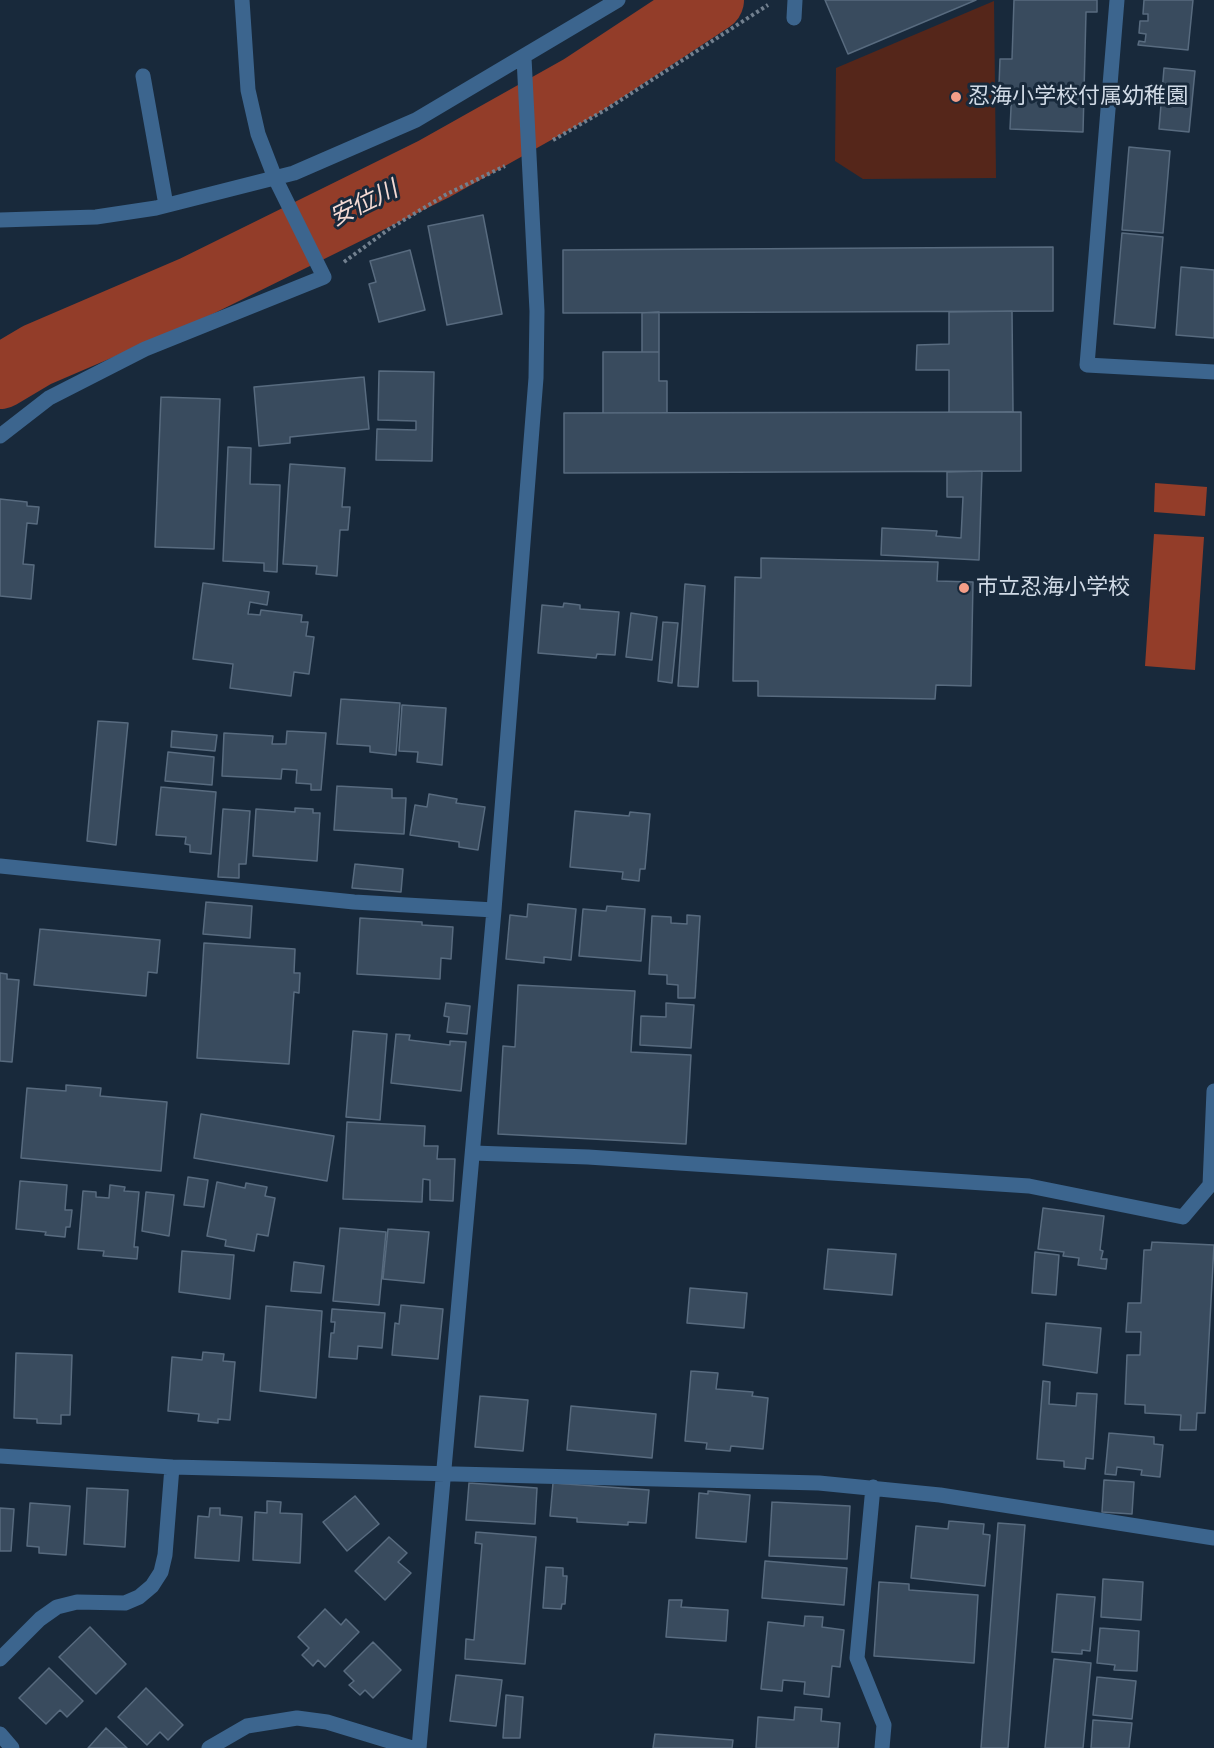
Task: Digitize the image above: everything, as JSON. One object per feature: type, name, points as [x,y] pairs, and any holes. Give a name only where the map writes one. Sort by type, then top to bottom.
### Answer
[{"type":"street","points":[[0,436],[49,398],[145,349],[324,277],[275,178],[258,134],[248,90],[242,0]]},
{"type":"street","points":[[0,220],[96,217],[166,205],[294,173],[416,120],[524,58],[618,0]]},
{"type":"street","points":[[794,18],[795,0]]},
{"type":"street","points":[[1117,0],[1087,365],[1214,372]]},
{"type":"street","points":[[420,1748],[494,910],[536,378],[537,311],[524,58]]},
{"type":"street","points":[[143,76],[166,205]]},
{"type":"street","points":[[0,866],[354,902],[494,910]]},
{"type":"street","points":[[473,1153],[588,1157],[1029,1186],[1183,1217],[1210,1185],[1214,1091]]},
{"type":"street","points":[[0,1456],[172,1467],[819,1483],[940,1495],[1214,1538]]},
{"type":"street","points":[[0,1659],[40,1619],[57,1607],[89,1602],[125,1603],[139,1597],[152,1586],[161,1572],[165,1555],[172,1467]]},
{"type":"street","points":[[873,1487],[857,1658],[884,1725],[882,1748]]},
{"type":"street","points":[[209,1748],[247,1726],[297,1718],[347,1727],[412,1748]]},
{"type":"street","points":[[0,1734],[12,1748]]},
{"type":"shaded area","points":[[994,1],[996,178],[863,179],[835,161],[836,68]]},
{"type":"shaded area","points":[[1155,483],[1207,487],[1205,516],[1154,512]]},
{"type":"shaded area","points":[[1154,534],[1204,537],[1195,670],[1145,666]]},
{"type":"building","points":[[825,0],[976,0],[848,54]]},
{"type":"building","points":[[1014,0],[1097,0],[1097,12],[1086,12],[1083,132],[1010,129],[1012,87],[999,86],[1000,59],[1012,59]]},
{"type":"building","points":[[1144,0],[1193,0],[1188,50],[1138,45],[1139,41],[1145,42],[1146,34],[1139,33],[1140,21],[1148,21],[1148,14],[1143,14]]},
{"type":"building","points":[[1164,68],[1195,71],[1189,132],[1159,129]]},
{"type":"building","points":[[1129,147],[1170,151],[1163,233],[1122,230]]},
{"type":"building","points":[[483,215],[502,314],[447,325],[428,226]]},
{"type":"building","points":[[1122,233],[1163,237],[1155,328],[1114,324]]},
{"type":"building","points":[[1053,247],[1053,311],[563,313],[563,250]]},
{"type":"building","points":[[410,250],[425,310],[379,322],[369,284],[376,282],[370,261]]},
{"type":"building","points":[[1181,267],[1214,270],[1214,338],[1176,335]]},
{"type":"building","points":[[1012,311],[1013,412],[949,412],[949,370],[916,370],[917,345],[949,344],[949,312]]},
{"type":"building","points":[[659,312],[659,352],[642,352],[642,313]]},
{"type":"building","points":[[603,352],[659,352],[659,381],[667,381],[667,413],[603,413]]},
{"type":"building","points":[[379,371],[434,372],[432,461],[376,460],[377,429],[416,430],[416,421],[378,420]]},
{"type":"building","points":[[364,377],[369,429],[290,437],[290,443],[259,446],[254,387]]},
{"type":"building","points":[[161,397],[220,399],[214,549],[155,547]]},
{"type":"building","points":[[1021,412],[1021,471],[564,473],[564,413]]},
{"type":"building","points":[[228,447],[251,448],[250,484],[280,485],[277,572],[264,571],[264,563],[223,561]]},
{"type":"building","points":[[290,464],[345,468],[342,507],[350,507],[348,530],[340,530],[337,576],[316,574],[317,566],[283,564]]},
{"type":"building","points":[[982,471],[979,560],[881,555],[882,528],[937,531],[936,536],[961,538],[963,497],[947,497],[947,472]]},
{"type":"building","points":[[0,499],[27,502],[27,506],[39,507],[37,524],[27,523],[23,564],[34,565],[31,599],[0,596]]},
{"type":"building","points":[[761,558],[938,562],[937,581],[973,582],[971,686],[936,685],[935,699],[758,696],[758,681],[733,681],[735,577],[761,578]]},
{"type":"building","points":[[203,583],[269,592],[267,605],[250,602],[248,614],[260,615],[261,610],[302,615],[301,622],[308,622],[306,636],[314,637],[309,674],[294,672],[291,696],[230,688],[233,664],[193,659]]},
{"type":"building","points":[[685,584],[705,586],[698,687],[678,686]]},
{"type":"building","points":[[564,603],[580,605],[580,609],[619,612],[615,655],[597,654],[596,658],[538,653],[542,605],[563,607]]},
{"type":"building","points":[[631,613],[657,617],[652,660],[626,657]]},
{"type":"building","points":[[663,622],[678,623],[672,683],[658,681]]},
{"type":"building","points":[[341,699],[400,703],[396,755],[370,752],[370,746],[337,744]]},
{"type":"building","points":[[402,705],[446,708],[442,765],[417,762],[418,752],[399,751]]},
{"type":"building","points":[[98,721],[128,723],[116,845],[87,841]]},
{"type":"building","points":[[172,731],[217,735],[215,751],[171,747]]},
{"type":"building","points":[[287,731],[326,733],[321,790],[311,790],[311,784],[296,783],[297,770],[282,769],[281,779],[222,776],[224,733],[273,736],[272,744],[286,744]]},
{"type":"building","points":[[168,752],[214,757],[212,785],[165,781]]},
{"type":"building","points":[[337,786],[392,789],[392,798],[406,798],[404,834],[334,830]]},
{"type":"building","points":[[161,787],[216,792],[211,854],[190,852],[190,845],[185,844],[186,837],[156,835]]},
{"type":"building","points":[[429,794],[457,799],[456,803],[485,807],[478,850],[459,847],[459,842],[410,835],[415,805],[427,807]]},
{"type":"building","points":[[295,808],[313,809],[313,813],[320,813],[317,861],[253,856],[256,809],[295,812]]},
{"type":"building","points":[[223,809],[250,811],[246,864],[239,864],[239,878],[218,877]]},
{"type":"building","points":[[575,811],[629,816],[630,812],[650,814],[645,869],[640,869],[639,881],[622,879],[623,872],[570,867]]},
{"type":"building","points":[[355,864],[403,869],[401,892],[352,888]]},
{"type":"building","points":[[206,902],[252,906],[250,938],[203,934]]},
{"type":"building","points":[[528,904],[576,909],[571,960],[544,957],[544,963],[506,959],[510,915],[527,917]]},
{"type":"building","points":[[607,906],[645,909],[641,961],[579,956],[583,909],[606,911]]},
{"type":"building","points":[[687,915],[700,916],[695,998],[678,998],[678,985],[667,984],[667,975],[649,974],[652,916],[671,917],[671,923],[687,924]]},
{"type":"building","points":[[360,918],[422,922],[422,925],[453,927],[451,959],[441,958],[440,979],[357,974]]},
{"type":"building","points":[[40,929],[160,940],[157,973],[148,972],[146,996],[34,985]]},
{"type":"building","points":[[204,943],[295,949],[294,973],[300,973],[299,993],[294,992],[289,1064],[197,1058]]},
{"type":"building","points":[[0,973],[7,974],[7,979],[19,980],[12,1062],[0,1061]]},
{"type":"building","points":[[518,985],[635,991],[631,1052],[691,1055],[686,1144],[498,1134],[503,1046],[515,1047]]},
{"type":"building","points":[[446,1003],[470,1006],[467,1034],[447,1032],[449,1017],[444,1016]]},
{"type":"building","points":[[666,1003],[694,1005],[691,1048],[640,1045],[641,1016],[666,1017]]},
{"type":"building","points":[[353,1031],[387,1034],[380,1120],[346,1117]]},
{"type":"building","points":[[396,1034],[410,1035],[409,1040],[450,1045],[450,1041],[466,1042],[461,1091],[391,1083]]},
{"type":"building","points":[[66,1085],[101,1088],[100,1096],[167,1102],[161,1171],[21,1158],[27,1088],[66,1091]]},
{"type":"building","points":[[201,1114],[334,1136],[327,1181],[194,1158]]},
{"type":"building","points":[[347,1122],[425,1126],[424,1146],[438,1146],[437,1159],[455,1159],[453,1201],[430,1200],[430,1180],[423,1179],[422,1202],[343,1199]]},
{"type":"building","points":[[188,1177],[208,1180],[204,1207],[184,1205]]},
{"type":"building","points":[[20,1181],[67,1185],[65,1210],[72,1210],[70,1227],[66,1227],[65,1237],[45,1235],[46,1232],[16,1229]]},
{"type":"building","points":[[217,1182],[245,1188],[246,1183],[267,1187],[265,1196],[275,1198],[268,1236],[257,1234],[254,1251],[225,1246],[226,1240],[207,1236]]},
{"type":"building","points":[[110,1185],[125,1187],[124,1191],[139,1192],[134,1247],[138,1247],[137,1259],[103,1256],[104,1251],[78,1249],[83,1191],[96,1192],[96,1197],[109,1198]]},
{"type":"building","points":[[146,1192],[174,1195],[169,1236],[142,1231]]},
{"type":"building","points":[[1043,1208],[1104,1216],[1100,1250],[1103,1251],[1101,1259],[1107,1259],[1106,1269],[1078,1265],[1079,1258],[1063,1256],[1064,1252],[1038,1249]]},
{"type":"building","points":[[340,1228],[386,1232],[379,1305],[333,1301]]},
{"type":"building","points":[[388,1229],[429,1232],[424,1283],[383,1279]]},
{"type":"building","points":[[1152,1242],[1214,1245],[1205,1413],[1197,1413],[1196,1430],[1180,1430],[1181,1415],[1145,1413],[1145,1405],[1125,1404],[1127,1355],[1140,1355],[1141,1332],[1126,1332],[1128,1303],[1141,1303],[1144,1250],[1151,1250]]},
{"type":"building","points":[[828,1249],[896,1254],[892,1295],[824,1289]]},
{"type":"building","points":[[182,1251],[234,1255],[230,1299],[179,1292]]},
{"type":"building","points":[[1035,1252],[1059,1255],[1056,1295],[1032,1293]]},
{"type":"building","points":[[294,1262],[324,1266],[321,1293],[291,1291]]},
{"type":"building","points":[[690,1288],[747,1293],[744,1328],[687,1323]]},
{"type":"building","points":[[401,1305],[443,1309],[438,1359],[392,1355],[395,1323],[399,1324]]},
{"type":"building","points":[[266,1306],[322,1311],[316,1398],[260,1391]]},
{"type":"building","points":[[332,1309],[385,1313],[382,1348],[358,1346],[357,1359],[329,1357],[331,1333],[334,1333],[335,1322],[331,1322]]},
{"type":"building","points":[[1046,1323],[1101,1328],[1097,1373],[1043,1365]]},
{"type":"building","points":[[203,1352],[224,1354],[223,1361],[235,1362],[230,1420],[218,1419],[218,1423],[198,1421],[199,1414],[168,1411],[172,1357],[202,1360]]},
{"type":"building","points":[[16,1353],[72,1355],[70,1415],[61,1415],[61,1424],[37,1423],[37,1419],[14,1418]]},
{"type":"building","points":[[691,1371],[718,1373],[716,1389],[753,1392],[752,1396],[768,1398],[763,1449],[731,1446],[730,1451],[706,1449],[707,1443],[685,1441]]},
{"type":"building","points":[[1043,1381],[1050,1382],[1049,1404],[1076,1406],[1077,1393],[1097,1394],[1093,1459],[1086,1458],[1085,1469],[1064,1467],[1064,1461],[1037,1459]]},
{"type":"building","points":[[480,1396],[528,1400],[523,1451],[475,1447]]},
{"type":"building","points":[[571,1406],[656,1414],[652,1458],[567,1450]]},
{"type":"building","points":[[1109,1433],[1154,1437],[1154,1444],[1163,1445],[1160,1477],[1141,1475],[1142,1470],[1117,1467],[1116,1475],[1105,1474]]},
{"type":"building","points":[[1104,1480],[1134,1482],[1132,1514],[1102,1512]]},
{"type":"building","points":[[469,1483],[537,1488],[535,1524],[466,1520]]},
{"type":"building","points":[[553,1483],[649,1490],[646,1523],[628,1522],[628,1525],[577,1522],[577,1518],[550,1516]]},
{"type":"building","points":[[87,1488],[128,1490],[125,1547],[84,1544]]},
{"type":"building","points":[[708,1491],[750,1495],[746,1542],[696,1538],[699,1493],[708,1494]]},
{"type":"building","points":[[355,1496],[379,1524],[347,1551],[323,1522]]},
{"type":"building","points":[[267,1501],[281,1502],[280,1513],[302,1514],[300,1563],[253,1560],[255,1512],[267,1513]]},
{"type":"building","points":[[772,1502],[850,1506],[847,1559],[769,1556]]},
{"type":"building","points":[[30,1503],[70,1506],[66,1555],[39,1553],[39,1547],[27,1546]]},
{"type":"building","points":[[0,1508],[14,1509],[11,1551],[0,1551]]},
{"type":"building","points":[[210,1508],[220,1508],[220,1515],[242,1517],[239,1561],[195,1558],[198,1516],[209,1517]]},
{"type":"building","points":[[949,1521],[984,1524],[983,1534],[990,1535],[985,1586],[911,1578],[916,1526],[948,1529]]},
{"type":"building","points":[[998,1523],[1025,1525],[1008,1748],[981,1748]]},
{"type":"building","points":[[476,1532],[536,1537],[525,1664],[465,1659],[466,1639],[474,1640],[482,1544],[475,1543]]},
{"type":"building","points":[[389,1537],[407,1553],[398,1562],[411,1573],[385,1600],[355,1571]]},
{"type":"building","points":[[765,1561],[847,1568],[844,1605],[762,1598]]},
{"type":"building","points":[[546,1567],[563,1568],[563,1576],[567,1576],[565,1604],[562,1604],[561,1609],[543,1608]]},
{"type":"building","points":[[1103,1579],[1143,1582],[1141,1620],[1101,1617]]},
{"type":"building","points":[[879,1582],[909,1584],[909,1590],[978,1595],[974,1663],[874,1656]]},
{"type":"building","points":[[1057,1594],[1095,1597],[1090,1651],[1082,1650],[1082,1654],[1052,1652]]},
{"type":"building","points":[[669,1600],[682,1600],[681,1607],[728,1610],[726,1641],[666,1637]]},
{"type":"building","points":[[325,1609],[341,1625],[346,1619],[359,1632],[325,1667],[318,1660],[313,1666],[302,1655],[309,1648],[298,1637]]},
{"type":"building","points":[[805,1616],[823,1617],[822,1627],[844,1630],[840,1667],[832,1666],[829,1697],[804,1694],[805,1682],[783,1680],[782,1691],[761,1689],[768,1622],[804,1626]]},
{"type":"building","points":[[90,1627],[126,1664],[96,1694],[59,1657]]},
{"type":"building","points":[[1100,1628],[1139,1631],[1137,1671],[1114,1670],[1115,1665],[1097,1663]]},
{"type":"building","points":[[373,1642],[401,1670],[373,1698],[365,1690],[360,1695],[349,1685],[354,1681],[344,1671]]},
{"type":"building","points":[[1054,1659],[1091,1663],[1083,1748],[1045,1748]]},
{"type":"building","points":[[49,1668],[83,1701],[67,1717],[60,1710],[46,1724],[19,1698]]},
{"type":"building","points":[[456,1675],[502,1680],[496,1726],[450,1721]]},
{"type":"building","points":[[1097,1677],[1136,1681],[1132,1719],[1093,1715]]},
{"type":"building","points":[[146,1688],[183,1725],[168,1740],[160,1732],[147,1745],[118,1717]]},
{"type":"building","points":[[506,1695],[523,1697],[520,1738],[503,1738]]},
{"type":"building","points":[[795,1707],[822,1709],[821,1721],[840,1723],[838,1748],[756,1748],[758,1717],[794,1720]]},
{"type":"building","points":[[1093,1720],[1132,1723],[1129,1748],[1091,1748]]},
{"type":"building","points":[[106,1728],[127,1748],[88,1748]]},
{"type":"building","points":[[655,1734],[733,1740],[732,1748],[653,1748]]},
{"type":"waterway","name":"安位川","points":[[0,377],[37,355],[193,288],[434,169],[580,87],[712,0]]},
{"type":"place","name":"忍海小学校付属幼稚園","points":[[956,97]]},
{"type":"place","name":"市立忍海小学校","points":[[964,588]]}]
